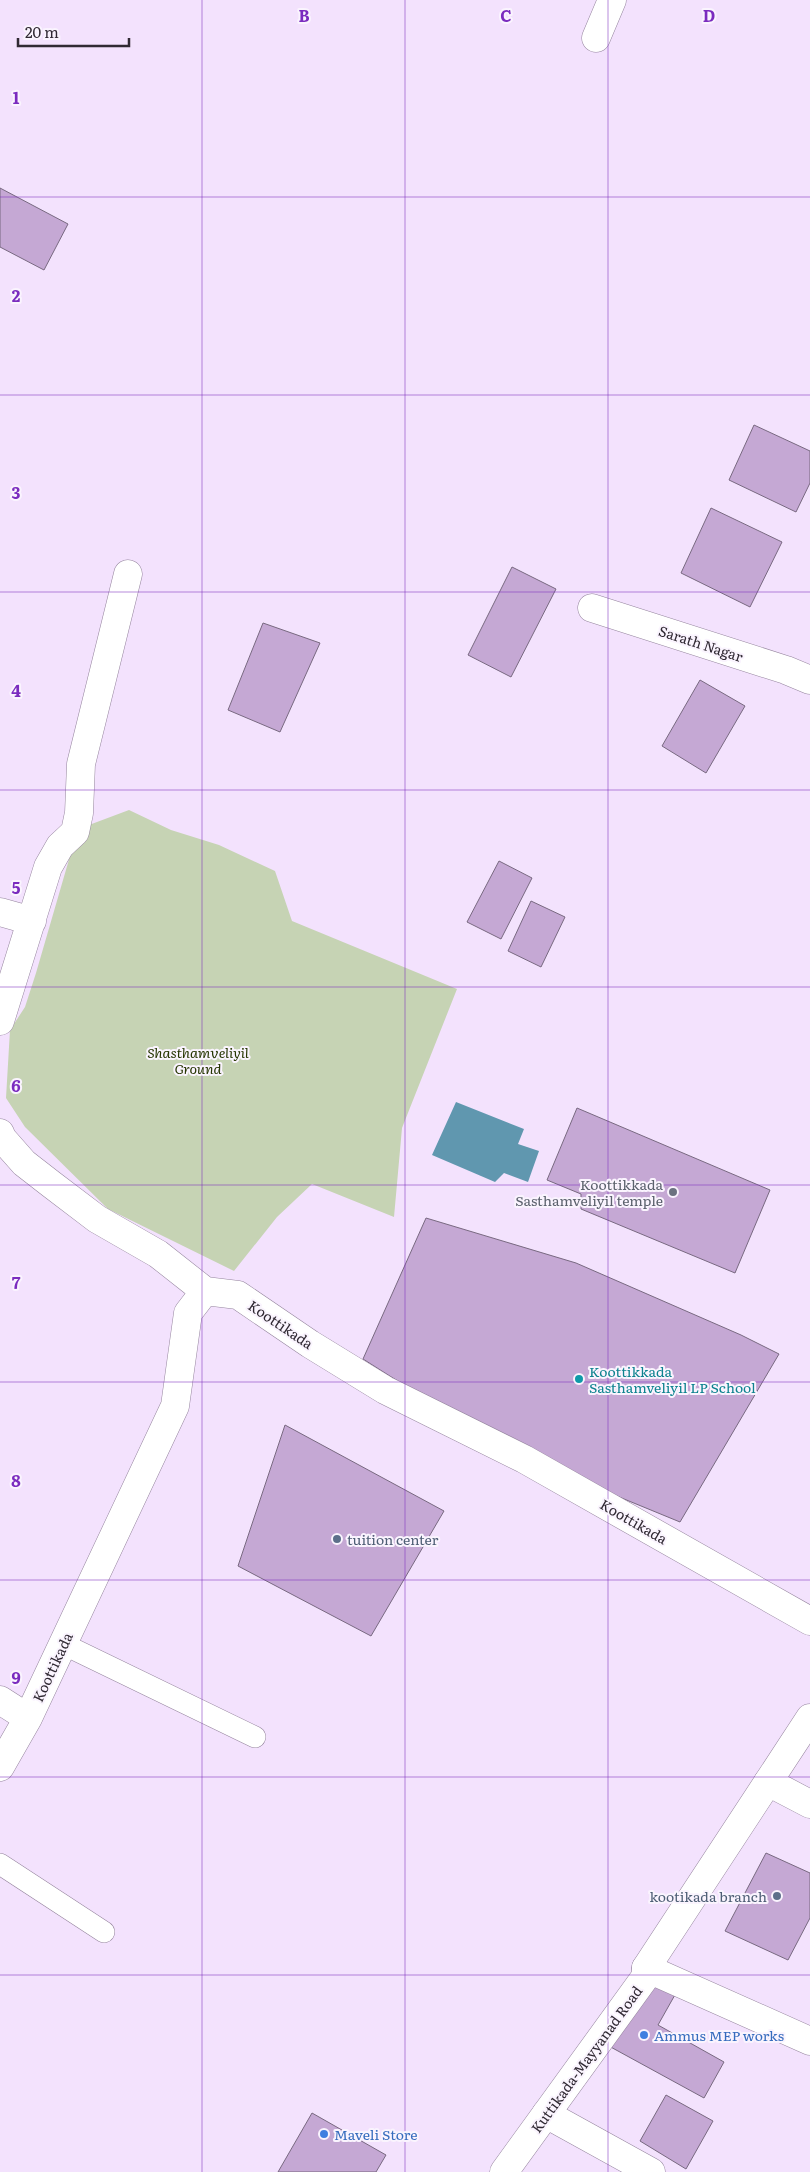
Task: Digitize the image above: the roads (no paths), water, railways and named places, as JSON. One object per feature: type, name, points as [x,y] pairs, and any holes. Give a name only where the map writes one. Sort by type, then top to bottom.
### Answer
[{"type":"street","points":[[596,38],[612,0]]},
{"type":"street","points":[[0,1021],[48,867],[60,846],[75,832],[79,813],[82,764],[128,574]]},
{"type":"street","name":"Sarath Nagar","points":[[592,608],[786,670],[810,680]]},
{"type":"street","points":[[0,912],[32,922]]},
{"type":"street","points":[[0,1133],[2,1138],[24,1163],[59,1190],[97,1219],[158,1254],[205,1291]]},
{"type":"street","name":"Koottikada","points":[[0,1766],[28,1718],[175,1406],[188,1313],[205,1291],[238,1295],[310,1344],[384,1390],[524,1459],[810,1621]]},
{"type":"street","points":[[0,1700],[28,1718]]},
{"type":"street","name":"Kuttikada-Mayyanad Road","points":[[504,2172],[646,1976],[646,1968],[810,1718]]},
{"type":"street","points":[[768,1782],[810,1804]]},
{"type":"street","points":[[646,1968],[810,2041]]},
{"type":"street","points":[[546,2114],[652,2172]]},
{"type":"lane","points":[[63,1644],[255,1737]]},
{"type":"lane","points":[[0,1864],[104,1932]]},
{"type":"water","points":[[456,1102],[524,1129],[518,1144],[539,1151],[528,1182],[504,1173],[495,1182],[432,1155]]},
{"type":"place","name":"Koottikkada Sasthamveliyil temple","points":[[673,1192]]},
{"type":"place","name":"Koottikkada Sasthamveliyil LP School","points":[[579,1379]]},
{"type":"place","name":"tuition center","points":[[337,1539]]},
{"type":"place","name":"kootikada branch","points":[[777,1896]]},
{"type":"place","name":"Ammus MEP works","points":[[644,2035]]},
{"type":"place","name":"Maveli Store","points":[[324,2134]]},
{"type":"park label","name":"Shasthamveliyil Ground","points":[[198,1060]]}]
